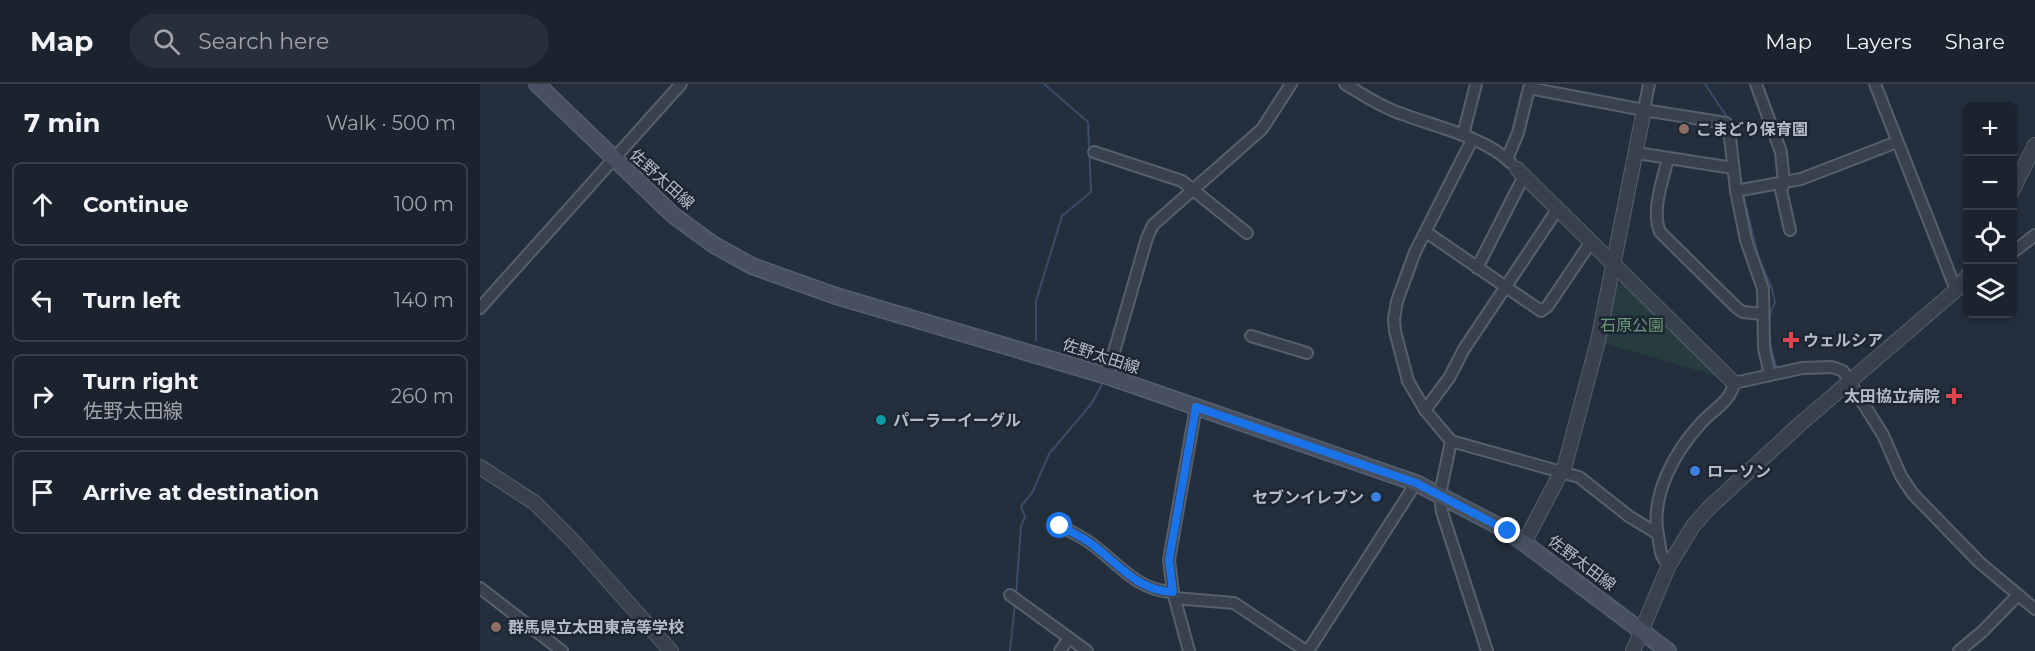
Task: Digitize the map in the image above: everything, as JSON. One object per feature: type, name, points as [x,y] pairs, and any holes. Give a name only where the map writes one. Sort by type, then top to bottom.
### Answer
[{"type":"main road","name":"佐野太田線","points":[[537,84],[685,225],[714,245],[752,266],[836,296],[1107,376],[1416,483],[1485,517],[1524,543],[1668,651]]},
{"type":"street","points":[[480,308],[681,84]]},
{"type":"street","points":[[1107,376],[1148,233],[1153,225],[1262,129],[1291,84]]},
{"type":"street","points":[[1345,84],[1378,104],[1468,138],[1516,168],[1734,383]]},
{"type":"street","points":[[1476,84],[1468,138],[1415,252],[1397,301],[1394,319],[1408,381],[1425,410],[1450,441],[1562,472],[1588,482],[1630,517],[1658,534]]},
{"type":"street","points":[[1524,543],[1562,472],[1597,346],[1615,265],[1649,84]]},
{"type":"street","points":[[1756,84],[1781,153],[1784,183],[1781,190],[1790,230]]},
{"type":"street","points":[[1875,84],[1897,142],[1963,280]]},
{"type":"street","points":[[1477,268],[1516,168],[1518,134],[1530,86],[1644,110],[1722,120],[1729,128],[1736,191],[1746,240],[1763,289],[1764,348],[1770,375]]},
{"type":"street","points":[[1736,191],[1784,183],[1897,142]]},
{"type":"street","points":[[2017,183],[2035,145]]},
{"type":"street","points":[[1094,152],[1182,181],[1247,233]]},
{"type":"street","points":[[1637,153],[1733,168]]},
{"type":"street","points":[[1668,158],[1658,204],[1657,224],[1660,232],[1737,308],[1743,312],[1762,314]]},
{"type":"street","points":[[1425,410],[1449,378],[1464,349],[1557,210]]},
{"type":"street","points":[[1426,232],[1538,309],[1545,310],[1591,242]]},
{"type":"street","points":[[2017,250],[2035,235]]},
{"type":"street","points":[[1633,651],[1669,566],[1693,526],[1708,509],[1963,283]]},
{"type":"street","points":[[1251,336],[1307,353]]},
{"type":"street","points":[[1734,383],[1802,368],[1833,367],[1843,371],[1888,443],[1901,476],[1913,494],[1978,562],[2035,609]]},
{"type":"street","points":[[1669,566],[1660,556],[1656,517],[1666,476],[1688,439],[1729,396],[1734,383]]},
{"type":"street","points":[[1189,651],[1174,595],[1169,560],[1196,407]]},
{"type":"street","points":[[1450,441],[1440,494],[1442,512],[1487,651]]},
{"type":"street","points":[[482,473],[535,503],[572,540],[671,651]]},
{"type":"street","points":[[1060,526],[1092,544],[1129,576],[1174,595],[1234,603],[1307,651],[1416,483]]},
{"type":"street","points":[[480,588],[562,651]]},
{"type":"street","points":[[1959,651],[1983,631],[2018,595]]},
{"type":"street","points":[[1014,598],[1087,651]]},
{"type":"street","points":[[1060,651],[1069,638]]},
{"type":"green space","name":"石原公園","points":[[1624,283],[1720,377],[1607,344],[1604,340],[1616,285]]},
{"type":"waterway","points":[[1036,341],[1036,301],[1062,216],[1091,192],[1088,122],[1044,84]]},
{"type":"waterway","points":[[1705,84],[1729,120]]},
{"type":"waterway","points":[[1734,127],[1742,186]]},
{"type":"waterway","points":[[1743,194],[1758,256],[1772,289],[1775,303],[1769,326],[1770,343],[1776,366]]},
{"type":"waterway","points":[[1074,374],[1094,380]]},
{"type":"waterway","points":[[1016,595],[1021,526],[1025,517],[1021,506],[1032,493],[1049,454],[1092,403],[1103,382]]},
{"type":"waterway","points":[[1010,651],[1015,603]]},
{"type":"place","name":"こまどり保育園","points":[[1684,129]]},
{"type":"place","name":"ウェルシア","points":[[1791,340]]},
{"type":"place","name":"太田協立病院","points":[[1954,396]]},
{"type":"place","name":"パーラーイーグル","points":[[881,420]]},
{"type":"place","name":"ローソン","points":[[1695,471]]},
{"type":"place","name":"セブンイレブン","points":[[1376,497]]},
{"type":"place","name":"群馬県立太田東高等学校","points":[[496,627]]},
{"type":"route","points":[[1060,526],[1092,544],[1111,563],[1129,576],[1164,591],[1173,592],[1169,560],[1196,407],[1416,483],[1508,531]]}]
